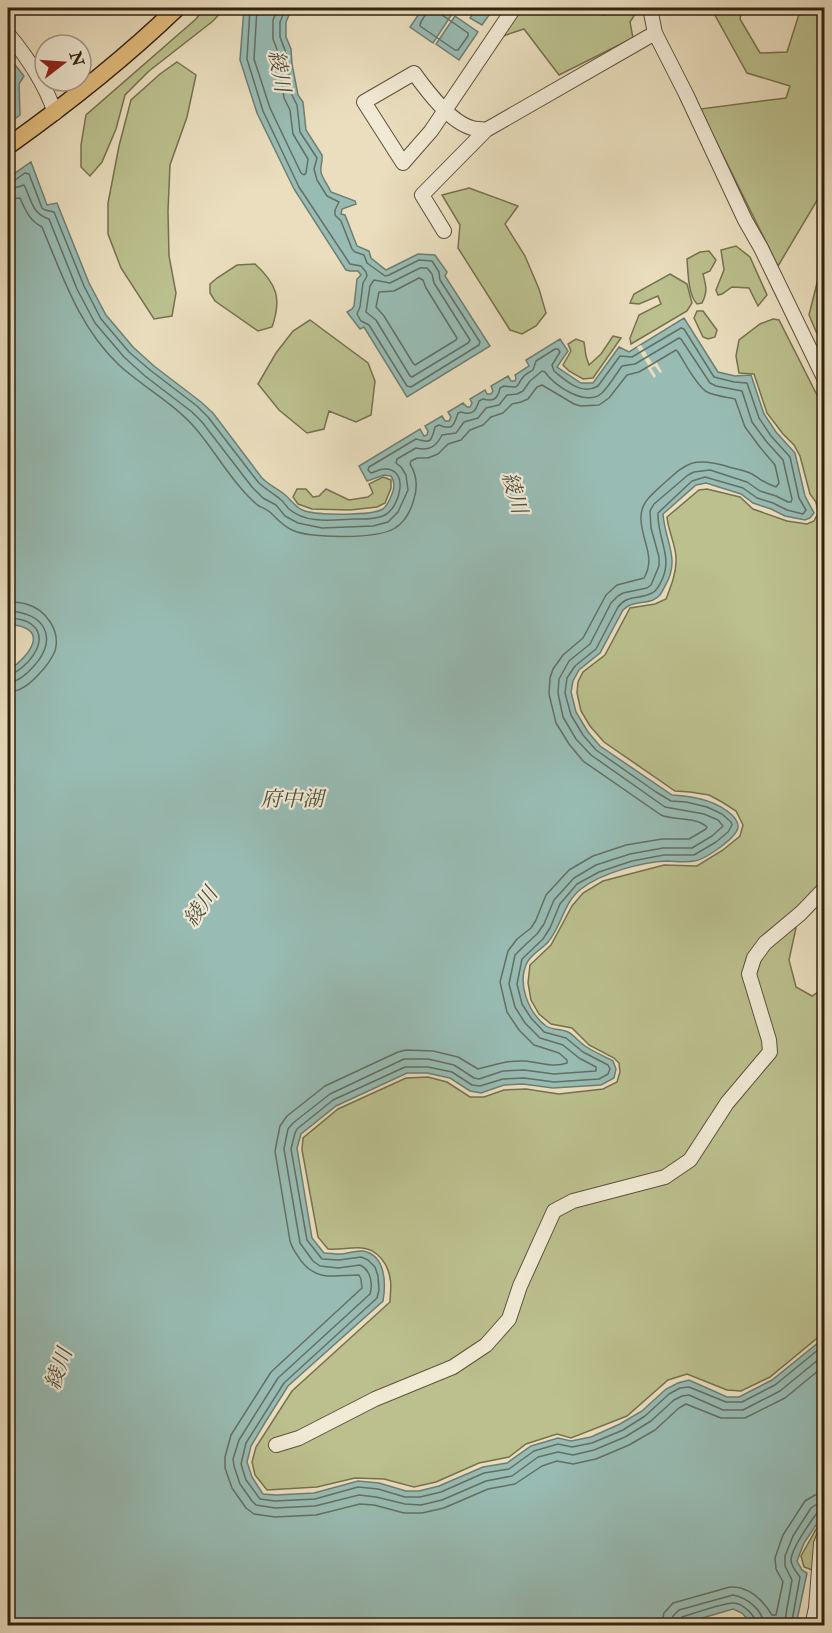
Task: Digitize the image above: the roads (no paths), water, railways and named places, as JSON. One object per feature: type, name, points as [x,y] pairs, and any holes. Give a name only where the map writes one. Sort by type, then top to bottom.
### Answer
[{"type":"main road","points":[[8,146],[55,113],[131,50],[177,8]]},
{"type":"street","points":[[486,130],[470,128],[445,110],[414,73],[364,102],[403,163],[431,131],[445,110],[514,8]]},
{"type":"street","points":[[651,8],[655,33],[745,220],[825,378]]},
{"type":"street","points":[[444,231],[422,195],[486,130],[655,33]]},
{"type":"street","points":[[8,34],[28,59],[48,93],[55,113]]},
{"type":"street","points":[[276,1445],[299,1438],[375,1400],[453,1367],[486,1345],[509,1319],[520,1286],[555,1211],[573,1201],[665,1177],[690,1160],[728,1103],[770,1052],[769,1040],[749,974],[754,958],[765,943],[825,889]]},
{"type":"street","points":[[812,1626],[816,1608],[821,1544],[825,1536]]},
{"type":"water","name":"綾川","points":[[244,8],[292,8],[286,22],[286,37],[291,49],[298,95],[303,102],[306,130],[322,155],[321,172],[331,192],[355,201],[356,204],[342,209],[341,214],[345,215],[357,246],[369,251],[371,258],[386,270],[418,254],[435,255],[447,272],[445,276],[490,346],[407,397],[364,327],[360,329],[347,312],[354,306],[357,279],[361,275],[358,271],[346,270],[294,189],[257,113],[240,60]]},
{"type":"water","points":[[423,8],[442,8],[452,14],[433,43],[410,27]]},
{"type":"water","points":[[477,8],[494,8],[482,25],[470,18]]},
{"type":"water","points":[[455,16],[478,32],[459,60],[436,44]]},
{"type":"water","points":[[8,56],[24,76],[19,84],[20,115],[8,124]]},
{"type":"water","name":"府中湖","points":[[31,162],[47,205],[57,203],[89,283],[106,315],[133,347],[213,413],[262,478],[305,511],[345,514],[368,513],[383,509],[393,491],[391,476],[384,475],[367,481],[359,466],[420,429],[424,436],[427,435],[428,431],[425,426],[442,416],[445,421],[449,421],[451,417],[448,412],[463,403],[470,407],[472,403],[470,399],[485,390],[487,394],[491,394],[493,391],[491,386],[508,376],[511,381],[515,381],[515,375],[529,366],[526,360],[560,339],[568,351],[557,367],[581,383],[593,383],[619,347],[629,352],[684,318],[718,372],[735,376],[751,375],[764,414],[776,432],[795,453],[805,496],[814,513],[810,518],[805,520],[785,516],[753,503],[741,494],[706,483],[696,485],[663,514],[671,550],[672,567],[662,592],[653,600],[633,604],[623,610],[600,653],[579,670],[573,681],[571,692],[576,712],[600,746],[672,795],[712,802],[732,815],[738,824],[737,831],[727,842],[699,860],[667,861],[634,866],[610,873],[589,883],[570,901],[553,936],[528,961],[523,978],[524,987],[534,1013],[546,1026],[568,1032],[585,1046],[613,1061],[616,1069],[614,1078],[601,1085],[553,1088],[523,1084],[504,1085],[481,1093],[470,1091],[450,1078],[427,1073],[407,1073],[336,1106],[301,1134],[297,1148],[312,1238],[324,1253],[363,1251],[376,1258],[383,1271],[383,1301],[288,1386],[251,1446],[247,1462],[252,1477],[263,1494],[314,1493],[358,1481],[379,1483],[406,1491],[419,1491],[439,1486],[483,1467],[507,1463],[531,1446],[558,1438],[571,1441],[591,1437],[642,1411],[666,1389],[678,1383],[689,1380],[727,1397],[739,1397],[772,1380],[824,1338],[824,1513],[804,1543],[797,1561],[802,1570],[807,1573],[796,1625],[753,1625],[742,1613],[733,1609],[675,1626],[8,1625],[8,671],[29,650],[33,643],[33,636],[30,631],[22,627],[8,624],[8,178]]}]
